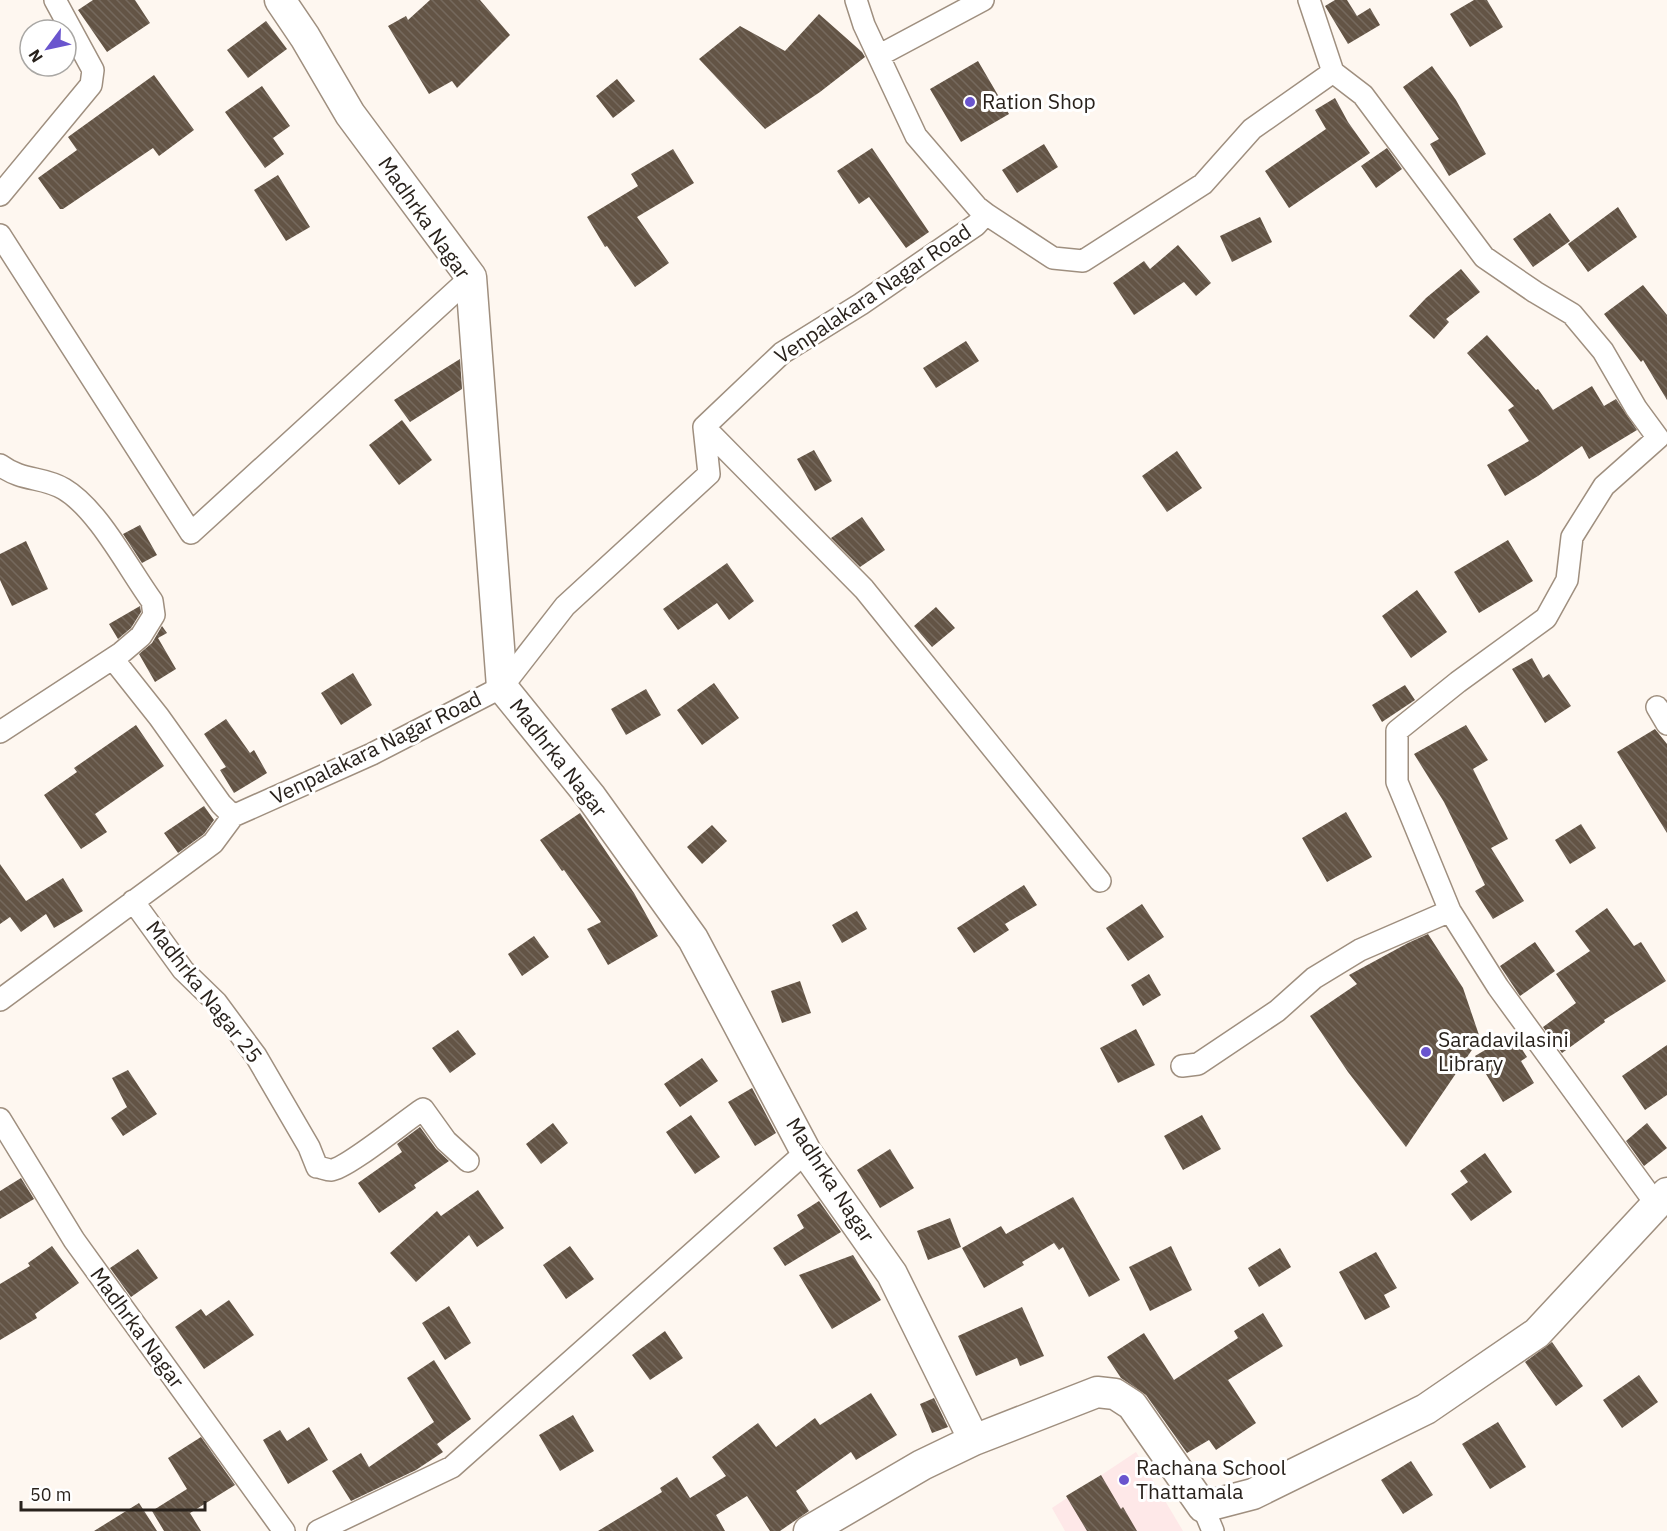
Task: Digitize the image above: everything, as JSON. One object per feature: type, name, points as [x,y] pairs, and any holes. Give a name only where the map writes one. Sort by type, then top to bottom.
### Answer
[{"type":"street","points":[[0,195],[91,85],[93,70],[55,0]]},
{"type":"street","name":"Madhrka Nagar","points":[[280,0],[305,37],[350,114],[471,277],[502,687],[591,797],[693,939],[806,1152],[892,1274],[974,1440]]},
{"type":"street","points":[[856,0],[864,25],[916,136],[981,211],[1053,258],[1083,261],[1203,184],[1252,129],[1333,72]]},
{"type":"street","points":[[880,55],[983,0]]},
{"type":"street","points":[[809,1531],[922,1465],[974,1440],[1097,1392],[1114,1394],[1132,1405],[1208,1519],[1435,1402],[1537,1333],[1661,1198],[1498,987],[1450,911],[1397,782],[1397,731],[1458,682],[1546,618],[1567,580],[1572,537],[1604,486],[1663,436],[1636,408],[1603,351],[1572,314],[1534,292],[1484,257],[1363,95],[1333,72],[1309,0]]},
{"type":"street","name":"Venpalakara Nagar Road","points":[[0,1000],[213,843],[233,816],[372,754],[502,687],[565,606],[709,474],[704,427],[782,353],[861,304],[976,225],[981,211]]},
{"type":"street","points":[[0,235],[191,533],[471,277]]},
{"type":"street","points":[[704,427],[864,589],[1100,881]]},
{"type":"street","points":[[0,465],[30,480],[49,481],[78,500],[95,518],[152,601],[154,615],[141,636],[113,658],[0,732]]},
{"type":"street","points":[[113,658],[159,717],[221,804],[233,816]]},
{"type":"street","name":"Madhrka Nagar 25","points":[[133,901],[183,970],[216,1002],[256,1056],[309,1147],[316,1167],[332,1170],[344,1164],[386,1137],[423,1109],[446,1142],[468,1161]]},
{"type":"street","points":[[1182,1066],[1198,1064],[1277,1011],[1314,978],[1360,950],[1450,911]]},
{"type":"street","name":"Madhrka Nagar","points":[[0,1119],[74,1240],[284,1531]]},
{"type":"street","points":[[318,1531],[452,1467],[806,1152]]},
{"type":"shaded area","name":"Rachana School Thattamala","points":[[1136,1452],[1183,1531],[1065,1531],[1052,1508]]},
{"type":"building","points":[[93,0],[135,0],[150,23],[107,52],[78,10]]},
{"type":"building","points":[[430,0],[480,0],[510,35],[457,88],[452,81],[429,94],[388,26],[406,16],[408,20]]},
{"type":"building","points":[[1335,0],[1347,0],[1357,16],[1370,8],[1380,25],[1348,44],[1325,6]]},
{"type":"building","points":[[1474,0],[1487,0],[1503,27],[1470,47],[1450,14]]},
{"type":"building","points":[[819,14],[865,57],[820,92],[765,129],[699,59],[740,26],[785,51]]},
{"type":"building","points":[[266,21],[287,49],[248,78],[227,50]]},
{"type":"building","name":"Ration Shop","points":[[978,61],[1009,114],[961,142],[930,89]]},
{"type":"building","points":[[1432,66],[1456,100],[1486,154],[1449,176],[1430,144],[1439,139],[1403,87]]},
{"type":"building","points":[[154,75],[194,130],[159,156],[153,148],[60,209],[38,178],[77,150],[68,137]]},
{"type":"building","points":[[617,79],[635,101],[613,118],[596,96]]},
{"type":"building","points":[[262,86],[290,126],[273,138],[284,154],[265,168],[225,112]]},
{"type":"building","points":[[1335,98],[1348,122],[1370,153],[1289,208],[1265,171],[1326,129],[1315,110]]},
{"type":"building","points":[[1044,144],[1058,167],[1017,193],[1002,170]]},
{"type":"building","points":[[872,148],[929,232],[906,248],[869,197],[859,204],[837,171]]},
{"type":"building","points":[[1387,148],[1402,169],[1376,188],[1361,166]]},
{"type":"building","points":[[673,149],[694,183],[637,217],[669,263],[635,287],[607,246],[605,247],[587,217],[638,186],[631,174]]},
{"type":"building","points":[[278,175],[310,227],[286,241],[254,190]]},
{"type":"building","points":[[1618,207],[1637,237],[1588,272],[1568,244]]},
{"type":"building","points":[[1550,213],[1570,241],[1533,267],[1513,239]]},
{"type":"building","points":[[1260,217],[1272,242],[1232,262],[1220,236]]},
{"type":"building","points":[[1178,245],[1211,283],[1196,296],[1184,282],[1134,315],[1113,283],[1144,261],[1150,269]]},
{"type":"building","points":[[1461,269],[1480,292],[1446,319],[1449,322],[1434,339],[1409,316],[1426,298]]},
{"type":"building","points":[[1643,285],[1667,315],[1667,400],[1643,360],[1641,362],[1604,314]]},
{"type":"building","points":[[1487,335],[1536,390],[1538,389],[1553,410],[1592,386],[1604,406],[1616,399],[1637,430],[1589,459],[1582,446],[1505,496],[1487,465],[1529,441],[1508,410],[1514,406],[1467,353]]},
{"type":"building","points":[[966,341],[979,361],[936,388],[923,368]]},
{"type":"building","points":[[460,359],[462,389],[410,422],[394,400]]},
{"type":"building","points":[[402,420],[432,460],[399,485],[369,445]]},
{"type":"building","points":[[814,450],[832,481],[815,491],[797,459]]},
{"type":"building","points":[[1177,451],[1202,488],[1167,512],[1142,476]]},
{"type":"building","points":[[862,517],[885,550],[860,567],[831,538]]},
{"type":"building","points":[[140,525],[157,555],[142,563],[123,534]]},
{"type":"building","points":[[1508,540],[1533,581],[1479,613],[1454,572]]},
{"type":"building","points":[[26,541],[48,589],[12,606],[0,580],[0,554]]},
{"type":"building","points":[[727,563],[754,601],[729,620],[717,603],[678,630],[663,609]]},
{"type":"building","points":[[1417,590],[1447,632],[1411,658],[1382,616]]},
{"type":"building","points":[[140,606],[141,612],[131,628],[118,639],[109,624]]},
{"type":"building","points":[[936,607],[955,628],[932,647],[914,626]]},
{"type":"building","points":[[162,626],[167,633],[158,638],[176,669],[155,682],[139,654],[152,643]]},
{"type":"building","points":[[1532,658],[1543,678],[1549,674],[1571,706],[1545,723],[1512,669]]},
{"type":"building","points":[[353,673],[372,705],[341,725],[321,693]]},
{"type":"building","points":[[714,683],[739,718],[702,745],[677,710]]},
{"type":"building","points":[[1405,685],[1415,700],[1382,722],[1372,705]]},
{"type":"building","points":[[646,689],[661,715],[626,735],[611,709]]},
{"type":"building","points":[[226,719],[250,753],[254,750],[267,773],[234,793],[220,770],[226,767],[204,734]]},
{"type":"building","points":[[136,725],[164,766],[95,814],[107,832],[81,849],[44,795],[77,772],[74,768]]},
{"type":"building","points":[[1466,725],[1488,760],[1473,769],[1508,839],[1491,848],[1524,901],[1493,919],[1475,891],[1485,885],[1444,802],[1414,754]]},
{"type":"building","points":[[1655,729],[1667,744],[1667,833],[1617,752]]},
{"type":"building","points":[[204,806],[214,820],[204,834],[178,853],[164,833]]},
{"type":"building","points":[[1346,812],[1372,857],[1327,882],[1302,838]]},
{"type":"building","points":[[580,813],[634,893],[658,936],[608,965],[587,929],[601,922],[540,840]]},
{"type":"building","points":[[1581,824],[1596,848],[1570,864],[1555,840]]},
{"type":"building","points":[[712,825],[727,841],[702,864],[687,847]]},
{"type":"building","points":[[0,864],[26,901],[63,878],[83,911],[54,928],[46,914],[21,932],[10,917],[0,924]]},
{"type":"building","points":[[1024,885],[1037,905],[1005,924],[1009,930],[974,953],[957,928]]},
{"type":"building","points":[[1142,904],[1164,937],[1128,961],[1106,928]]},
{"type":"building","points":[[1607,908],[1634,946],[1641,942],[1666,981],[1604,1020],[1605,1022],[1562,1053],[1543,1027],[1576,1003],[1556,974],[1590,951],[1575,931]]},
{"type":"building","points":[[857,911],[867,929],[842,943],[832,925]]},
{"type":"building","name":"Saradavilasini Library","points":[[1428,934],[1463,988],[1480,1038],[1406,1147],[1348,1072],[1310,1016],[1357,984],[1349,975]]},
{"type":"building","points":[[534,936],[549,957],[522,976],[508,954]]},
{"type":"building","points":[[1535,942],[1555,971],[1520,996],[1500,966]]},
{"type":"building","points":[[1149,974],[1161,995],[1143,1006],[1131,985]]},
{"type":"building","points":[[800,981],[811,1013],[782,1023],[771,991]]},
{"type":"building","points":[[1136,1029],[1155,1065],[1118,1083],[1100,1048]]},
{"type":"building","points":[[458,1030],[476,1054],[450,1073],[432,1048]]},
{"type":"building","points":[[1512,1034],[1527,1057],[1521,1061],[1534,1083],[1503,1102],[1475,1056]]},
{"type":"building","points":[[1667,1045],[1667,1095],[1645,1110],[1622,1076]]},
{"type":"building","points":[[702,1058],[718,1081],[680,1107],[664,1084]]},
{"type":"building","points":[[128,1070],[157,1114],[123,1136],[111,1118],[127,1107],[112,1078]]},
{"type":"building","points":[[752,1088],[776,1133],[755,1146],[728,1102]]},
{"type":"building","points":[[691,1115],[720,1157],[695,1174],[666,1132]]},
{"type":"building","points":[[1202,1115],[1221,1149],[1183,1170],[1164,1136]]},
{"type":"building","points":[[553,1123],[568,1143],[541,1164],[526,1144]]},
{"type":"building","points":[[1647,1123],[1667,1148],[1644,1166],[1626,1141]]},
{"type":"building","points":[[420,1127],[436,1149],[449,1161],[414,1185],[416,1188],[379,1213],[358,1183],[402,1152],[397,1144]]},
{"type":"building","points":[[890,1149],[914,1188],[880,1208],[857,1170]]},
{"type":"building","points":[[1485,1153],[1512,1192],[1471,1221],[1451,1194],[1468,1182],[1460,1171]]},
{"type":"building","points":[[21,1178],[34,1199],[0,1219],[0,1191]]},
{"type":"building","points":[[478,1190],[504,1228],[477,1247],[469,1235],[416,1282],[390,1253],[437,1211],[441,1216]]},
{"type":"building","points":[[1073,1197],[1120,1280],[1089,1297],[1063,1247],[1059,1250],[1054,1243],[1022,1262],[1024,1265],[984,1288],[962,1248],[1001,1226],[1006,1234]]},
{"type":"building","points":[[819,1201],[841,1232],[785,1266],[773,1248],[804,1228],[797,1215]]},
{"type":"building","points":[[950,1218],[961,1247],[928,1260],[917,1231]]},
{"type":"building","points":[[52,1246],[79,1283],[35,1314],[37,1318],[0,1340],[0,1284],[30,1266],[28,1263]]},
{"type":"building","points":[[570,1246],[594,1279],[566,1299],[543,1265]]},
{"type":"building","points":[[1171,1246],[1192,1290],[1150,1311],[1129,1267]]},
{"type":"building","points":[[1280,1248],[1291,1267],[1259,1287],[1248,1268]]},
{"type":"building","points":[[138,1249],[158,1278],[131,1297],[110,1268]]},
{"type":"building","points":[[1376,1252],[1397,1288],[1384,1295],[1390,1307],[1365,1320],[1339,1272]]},
{"type":"building","points":[[853,1255],[881,1300],[832,1329],[799,1275]]},
{"type":"building","points":[[229,1300],[254,1335],[204,1369],[175,1327],[201,1309],[206,1316]]},
{"type":"building","points":[[449,1306],[471,1343],[445,1360],[422,1323]]},
{"type":"building","points":[[1022,1307],[1044,1356],[1020,1366],[1017,1358],[976,1376],[958,1336]]},
{"type":"building","points":[[1263,1313],[1283,1346],[1228,1380],[1256,1423],[1216,1450],[1209,1440],[1187,1453],[1146,1395],[1121,1378],[1107,1357],[1144,1333],[1174,1380],[1238,1338],[1234,1331]]},
{"type":"building","points":[[665,1331],[683,1358],[650,1380],[632,1355]]},
{"type":"building","points":[[1552,1342],[1583,1386],[1556,1406],[1525,1362]]},
{"type":"building","points":[[434,1360],[471,1419],[437,1444],[443,1452],[416,1470],[351,1501],[332,1471],[361,1453],[369,1467],[434,1422],[407,1378]]},
{"type":"building","points":[[1639,1375],[1658,1402],[1622,1428],[1603,1400]]},
{"type":"building","points":[[871,1393],[897,1435],[856,1460],[851,1452],[796,1491],[809,1511],[780,1531],[770,1531],[747,1496],[716,1515],[725,1531],[598,1531],[662,1492],[660,1488],[677,1477],[690,1498],[726,1476],[712,1457],[758,1423],[776,1447],[815,1418],[820,1425]]},
{"type":"building","points":[[934,1398],[948,1427],[932,1433],[920,1404]]},
{"type":"building","points":[[573,1415],[594,1451],[560,1471],[539,1435]]},
{"type":"building","points":[[1498,1422],[1526,1467],[1490,1489],[1462,1444]]},
{"type":"building","points":[[309,1427],[328,1460],[288,1484],[263,1440],[280,1430],[287,1441]]},
{"type":"building","points":[[201,1437],[235,1485],[190,1513],[201,1531],[164,1531],[152,1511],[187,1489],[168,1458]]},
{"type":"building","points":[[1411,1461],[1433,1495],[1403,1514],[1381,1480]]},
{"type":"building","points":[[1101,1475],[1137,1531],[1087,1531],[1066,1496]]},
{"type":"building","points":[[139,1503],[157,1531],[94,1531]]},
{"type":"place","name":"Ration Shop","points":[[970,102]]},
{"type":"place","name":"Saradavilasini Library","points":[[1426,1052]]},
{"type":"place","name":"Rachana School Thattamala","points":[[1124,1480]]}]
